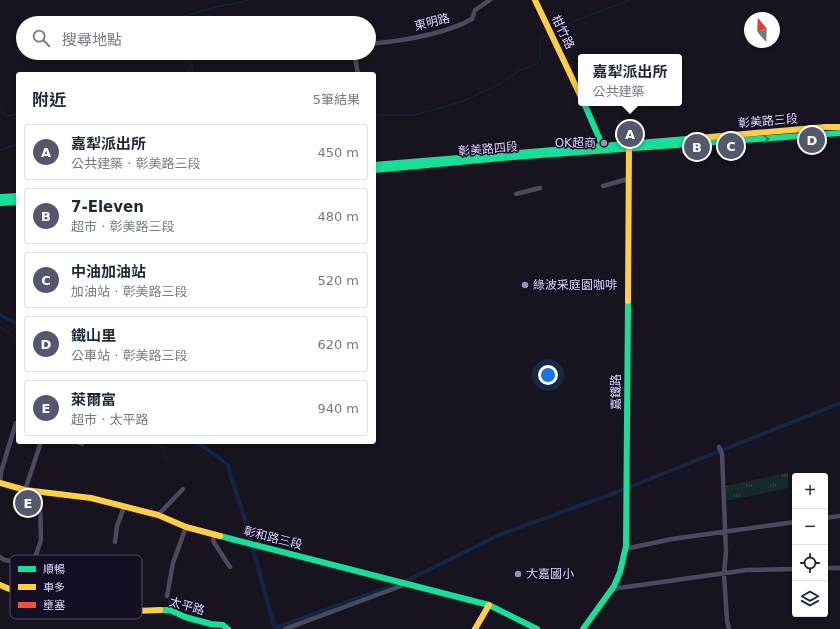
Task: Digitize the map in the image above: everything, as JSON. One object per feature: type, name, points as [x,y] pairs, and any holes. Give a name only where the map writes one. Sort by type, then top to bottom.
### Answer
[{"type":"main road","name":"柑竹路","points":[[535,0],[578,90]]},
{"type":"main road","points":[[585,106],[603,148]]},
{"type":"main road","name":"彰美路三段","points":[[629,146],[826,127],[840,127]]},
{"type":"main road","name":"彰美路三段","points":[[603,148],[840,133]]},
{"type":"main road","name":"嘉鐵路","points":[[583,629],[618,579],[623,564],[625,549],[629,146]]},
{"type":"main road","name":"彰美路四段","points":[[376,165],[603,148]]},
{"type":"main road","name":"彰美路四段","points":[[376,170],[603,148]]},
{"type":"main road","points":[[0,197],[16,196]]},
{"type":"main road","points":[[0,203],[16,202]]},
{"type":"main road","name":"彰和路三段","points":[[0,483],[25,490],[91,498],[158,515],[186,527],[400,581],[488,605],[537,629]]},
{"type":"main road","name":"太平路","points":[[0,585],[10,590]]},
{"type":"main road","points":[[475,629],[488,605]]},
{"type":"main road","name":"太平路","points":[[142,611],[170,610],[185,617],[223,626],[229,629]]},
{"type":"street","name":"東明路","points":[[376,43],[438,32],[451,28],[472,19],[475,10],[490,0]]},
{"type":"street","points":[[355,60],[358,72]]},
{"type":"street","points":[[603,186],[628,179]]},
{"type":"street","points":[[516,194],[540,188]]},
{"type":"street","points":[[0,483],[1,472],[16,423]]},
{"type":"street","points":[[25,490],[40,444]]},
{"type":"street","points":[[720,450],[726,552],[724,574],[729,629]]},
{"type":"street","points":[[158,515],[183,489]]},
{"type":"street","points":[[36,555],[41,540],[39,492]]},
{"type":"street","points":[[116,542],[118,526],[124,507]]},
{"type":"street","points":[[828,518],[840,516]]},
{"type":"street","points":[[625,549],[672,539],[792,522]]},
{"type":"street","points":[[167,596],[173,563],[186,527]]},
{"type":"street","points":[[215,534],[213,541],[230,567]]},
{"type":"street","points":[[0,556],[4,560],[10,561]]},
{"type":"street","points":[[828,568],[840,568]]},
{"type":"street","points":[[612,589],[747,570],[792,569]]},
{"type":"street","points":[[285,629],[401,586],[400,581]]},
{"type":"green space","points":[[788,473],[788,488],[726,501],[725,486]]},
{"type":"waterway","points":[[185,16],[247,0]]},
{"type":"waterway","points":[[553,33],[574,21],[630,0]]},
{"type":"waterway","points":[[376,115],[415,115],[464,101],[501,83],[520,70],[537,64],[540,58],[540,40],[549,35]]},
{"type":"waterway","points":[[376,40],[389,40]]},
{"type":"waterway","points":[[190,60],[193,72]]},
{"type":"waterway","points":[[0,110],[7,116],[16,114]]},
{"type":"waterway","points":[[0,150],[16,145]]},
{"type":"waterway","points":[[0,315],[16,323]]},
{"type":"waterway","points":[[0,327],[16,339]]},
{"type":"waterway","points":[[275,628],[392,586],[414,577],[499,535],[617,492],[840,403]]},
{"type":"waterway","points":[[157,444],[161,447],[167,459]]},
{"type":"waterway","points":[[200,444],[227,464],[245,520],[276,629]]},
{"type":"traffic: fast","points":[[585,106],[603,147]]},
{"type":"traffic: fast","points":[[376,170],[513,157],[840,133]]},
{"type":"traffic: fast","points":[[376,165],[687,139]]},
{"type":"traffic: fast","points":[[0,197],[16,196]]},
{"type":"traffic: fast","points":[[0,203],[16,202]]},
{"type":"traffic: fast","points":[[583,629],[614,586],[620,572],[626,546],[628,301]]},
{"type":"traffic: fast","points":[[220,536],[489,605],[537,629]]},
{"type":"traffic: fast","points":[[160,610],[170,610],[185,617],[211,624],[223,625],[228,629]]},
{"type":"traffic: slow","points":[[535,0],[578,91]]},
{"type":"traffic: slow","points":[[687,139],[840,127]]},
{"type":"traffic: slow","points":[[628,301],[629,143]]},
{"type":"traffic: slow","points":[[0,483],[25,490],[91,498],[158,515],[186,527],[220,536]]},
{"type":"traffic: slow","points":[[0,585],[10,589]]},
{"type":"traffic: slow","points":[[475,629],[489,605]]},
{"type":"traffic: slow","points":[[142,611],[160,610]]},
{"type":"place","name":"嘉犁派出所","points":[[630,134]]},
{"type":"place","name":"鐵山里","points":[[812,140]]},
{"type":"place","name":"OK超商","points":[[604,143]]},
{"type":"place","name":"中油加油站","points":[[731,146]]},
{"type":"place","name":"7-Eleven","points":[[697,147]]},
{"type":"place","name":"綠波采庭園咖啡","points":[[525,285]]},
{"type":"place","name":"萊爾富","points":[[28,503]]},
{"type":"place","name":"大嘉國小","points":[[518,574]]}]
